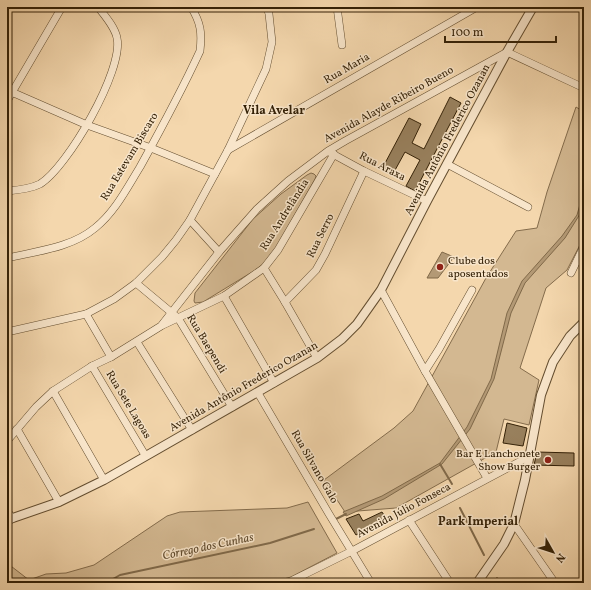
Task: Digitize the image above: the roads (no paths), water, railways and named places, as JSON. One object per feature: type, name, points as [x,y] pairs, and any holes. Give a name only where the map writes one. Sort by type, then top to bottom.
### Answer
[{"type":"street","points":[[7,101],[9,91],[62,7]]},
{"type":"street","points":[[7,191],[30,188],[40,184],[64,159],[87,125],[109,79],[118,50],[117,38],[112,26],[98,7]]},
{"type":"street","name":"Rua Estevam Biscaro","points":[[7,258],[54,248],[76,240],[95,228],[109,215],[126,190],[150,148],[200,51],[202,34],[197,17],[191,7]]},
{"type":"street","points":[[7,332],[86,314],[114,299],[136,283],[162,257],[176,240],[190,220],[228,150],[266,69],[272,42],[267,7]]},
{"type":"street","points":[[337,7],[342,45]]},
{"type":"street","name":"Rua Maria","points":[[228,150],[477,7]]},
{"type":"street","points":[[533,7],[557,7]]},
{"type":"street","name":"Avenida Antônio Frederico Ozanan","points":[[9,520],[60,502],[104,480],[145,455],[258,393],[317,358],[342,339],[357,324],[381,290],[507,52],[533,7]]},
{"type":"street","points":[[507,52],[584,88]]},
{"type":"street","name":"Avenida Alayde Ribeiro Bueno","points":[[7,441],[36,407],[53,391],[92,366],[137,342],[161,326],[219,252],[257,209],[288,181],[331,153],[507,52]]},
{"type":"street","points":[[9,91],[87,125],[215,174]]},
{"type":"street","name":"Rua Araxa","points":[[331,153],[364,171],[427,201]]},
{"type":"street","name":"Rua Andrelândia","points":[[161,326],[224,296],[264,268],[278,250],[331,153]]},
{"type":"street","points":[[447,164],[528,207]]},
{"type":"street","name":"Rua Serro","points":[[285,302],[316,270],[364,171]]},
{"type":"street","points":[[190,220],[219,252]]},
{"type":"street","points":[[571,273],[584,246]]},
{"type":"street","points":[[264,268],[317,358]]},
{"type":"street","name":"Rua Baependi","points":[[136,283],[178,318],[232,407]]},
{"type":"street","points":[[381,290],[425,371],[487,478]]},
{"type":"street","points":[[425,371],[472,290]]},
{"type":"street","points":[[224,296],[274,383]]},
{"type":"street","points":[[86,314],[111,357]]},
{"type":"street","points":[[477,583],[504,544],[514,524],[530,456],[541,395],[553,362],[570,336],[584,322]]},
{"type":"street","points":[[137,342],[192,430]]},
{"type":"street","name":"Rua Sete Lagoas","points":[[92,366],[145,455]]},
{"type":"street","points":[[53,391],[104,480]]},
{"type":"street","name":"Rua Silvano Galo","points":[[258,393],[329,514],[372,583]]},
{"type":"street","points":[[18,429],[60,502]]},
{"type":"street","name":"Avenida Júlio Fonseca","points":[[290,583],[530,456]]},
{"type":"street","points":[[7,510],[9,520]]},
{"type":"street","points":[[409,520],[450,583]]},
{"type":"street","points":[[514,524],[555,583]]},
{"type":"waterway","points":[[440,464],[452,484]]},
{"type":"waterway","points":[[460,508],[484,555]]},
{"type":"waterway","name":"Córrego dos Cunhas","points":[[336,519],[346,514]]},
{"type":"waterway","name":"Córrego dos Cunhas","points":[[106,583],[120,575],[270,543],[314,529]]},
{"type":"waterway","points":[[497,578],[501,583]]},
{"type":"place","name":"Clube dos aposentados","points":[[440,267]]},
{"type":"place","name":"Bar E Lanchonete Show Burger","points":[[548,460]]},
{"type":"district","name":"Vila Avelar","points":[[274,111]]},
{"type":"district","name":"Park Imperial","points":[[478,522]]}]
